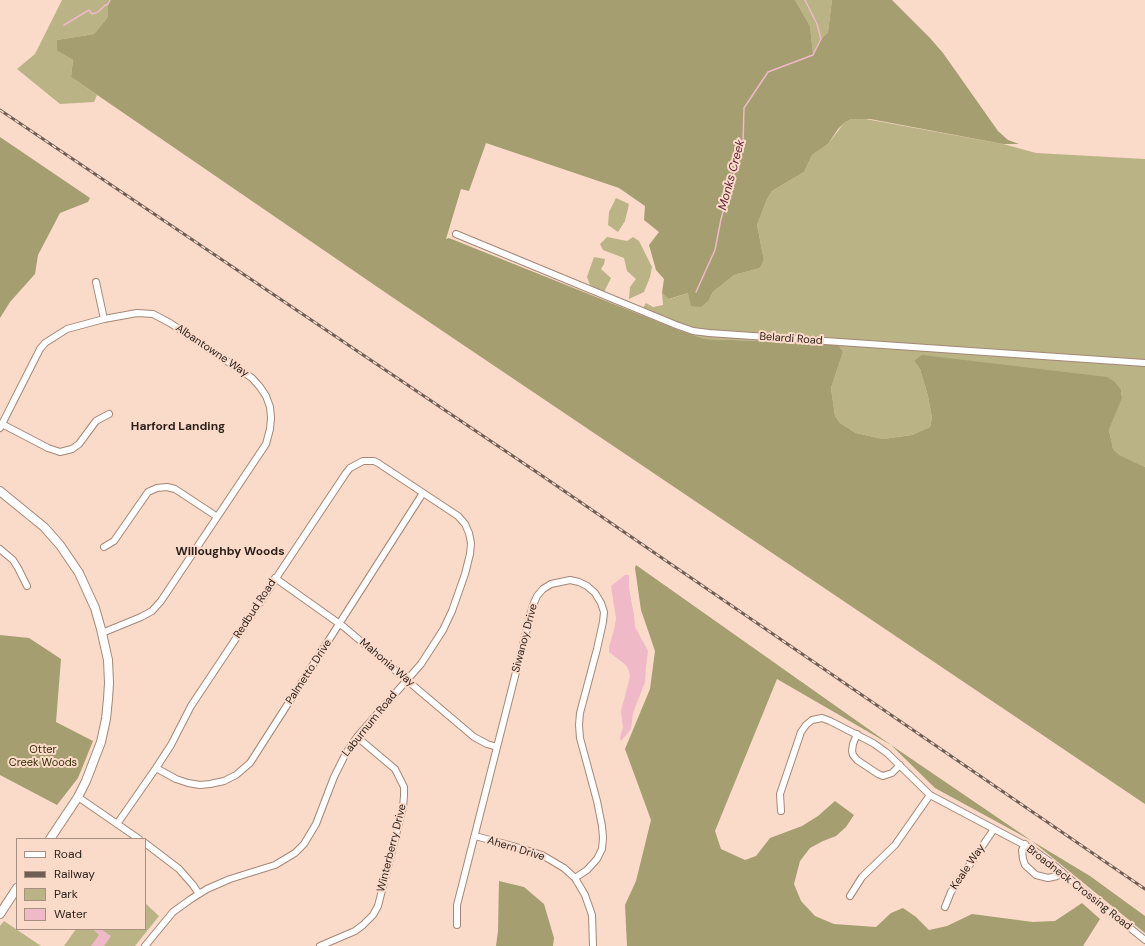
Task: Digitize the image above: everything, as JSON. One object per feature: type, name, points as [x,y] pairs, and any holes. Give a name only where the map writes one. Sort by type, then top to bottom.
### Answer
[{"type":"street","name":"Belardi Road","points":[[456,234],[693,331],[717,334],[1145,363]]},
{"type":"street","points":[[96,282],[104,319]]},
{"type":"street","name":"Albantowne Way","points":[[1,426],[40,349],[46,342],[67,329],[104,319],[137,313],[146,313],[159,317],[243,371],[256,382],[266,396],[270,407],[271,418],[266,444],[155,607],[142,617],[102,633]]},
{"type":"street","points":[[1,426],[60,452],[72,449],[79,444],[96,421],[109,414]]},
{"type":"street","name":"Redbud Road","points":[[117,824],[171,745],[191,706],[346,473],[357,463],[366,460],[378,463],[424,493]]},
{"type":"street","points":[[104,547],[114,541],[148,492],[157,488],[167,487],[175,490],[216,516]]},
{"type":"street","points":[[0,491],[44,527],[60,545],[80,573],[95,608],[108,660],[109,683],[106,719],[101,742],[86,781],[78,797],[51,838]]},
{"type":"street","name":"Palmetto Drive","points":[[156,768],[176,779],[200,785],[224,781],[243,770],[250,763],[424,493]]},
{"type":"street","name":"Laburnum Road","points":[[145,946],[173,912],[207,889],[230,879],[274,865],[295,853],[310,835],[316,824],[334,777],[346,753],[357,737],[421,664],[443,630],[452,611],[465,574],[471,548],[469,533],[465,524],[458,516],[424,493]]},
{"type":"street","points":[[0,550],[13,560],[27,586]]},
{"type":"street","name":"Mahonia Way","points":[[275,578],[340,624],[474,737],[487,744],[497,747]]},
{"type":"street","name":"Siwanoy Drive","points":[[457,925],[457,905],[529,620],[538,596],[547,587],[559,581],[570,580],[580,582],[588,586],[595,593],[604,612],[597,649],[580,713],[579,725],[580,738],[597,801],[602,826],[602,849],[597,860],[587,870],[575,878]]},
{"type":"street","name":"Broadneck Crossing Road","points":[[781,812],[780,794],[802,732],[806,725],[812,720],[822,718],[857,734],[887,753],[900,764],[930,795],[1024,844],[1050,862],[1145,940]]},
{"type":"street","points":[[857,734],[852,751],[857,760],[883,776],[892,773],[900,764]]},
{"type":"street","name":"Winterberry Drive","points":[[320,946],[363,926],[378,906],[403,807],[404,787],[396,769],[357,737]]},
{"type":"street","points":[[850,896],[862,877],[895,845],[930,795]]},
{"type":"street","points":[[78,797],[138,838]]},
{"type":"street","name":"Keale Way","points":[[945,907],[951,892],[994,829]]},
{"type":"street","name":"Ahern Drive","points":[[475,836],[542,855],[564,868],[575,878],[592,915],[594,946]]},
{"type":"street","points":[[146,844],[179,868],[199,894]]},
{"type":"street","points":[[1024,844],[1022,850],[1023,860],[1025,865],[1036,875],[1048,878],[1057,876],[1062,872]]},
{"type":"street","points":[[0,914],[16,890]]},
{"type":"green space","points":[[62,0],[110,0],[108,4],[108,17],[94,34],[57,40],[57,51],[73,60],[71,77],[97,95],[94,102],[60,104],[17,69],[35,54]]},
{"type":"green space","points":[[110,0],[795,0],[810,26],[813,54],[821,39],[828,32],[832,0],[892,0],[943,53],[998,131],[1008,140],[1019,144],[1003,144],[870,119],[851,119],[838,129],[828,144],[812,155],[804,172],[772,191],[767,199],[757,225],[764,260],[760,268],[734,275],[713,292],[709,300],[701,307],[691,306],[688,293],[669,299],[662,293],[664,279],[656,270],[649,245],[659,232],[644,220],[645,206],[619,188],[486,143],[469,191],[461,189],[446,239],[449,238],[681,331],[705,339],[838,344],[843,352],[831,388],[835,416],[840,423],[856,433],[883,439],[912,435],[930,427],[932,418],[928,396],[920,369],[914,361],[922,355],[1107,377],[1115,382],[1121,389],[1122,398],[1109,430],[1113,449],[1119,455],[1145,467],[1145,804],[392,297],[71,77],[73,60],[57,51],[57,40],[94,34],[108,17],[108,4]]},
{"type":"green space","points":[[795,0],[832,0],[828,32],[821,39],[813,55],[810,26]]},
{"type":"green space","points":[[860,118],[1003,144],[1036,153],[1145,159],[1145,467],[1118,455],[1113,449],[1109,430],[1122,397],[1121,389],[1115,382],[914,361],[920,369],[928,396],[932,418],[930,427],[912,435],[883,439],[856,433],[840,423],[835,416],[831,388],[843,352],[838,344],[705,339],[681,331],[684,326],[643,308],[646,303],[653,307],[663,305],[662,293],[670,299],[688,293],[709,300],[713,292],[734,275],[760,268],[764,260],[757,225],[767,199],[772,191],[804,172],[812,155],[828,144],[844,123],[851,119]]},
{"type":"green space","points":[[0,137],[90,198],[88,202],[60,213],[38,255],[35,274],[10,302],[0,318]]},
{"type":"green space","points":[[616,198],[629,204],[625,221],[618,232],[608,225],[609,212]]},
{"type":"green space","points":[[607,237],[627,241],[633,237],[639,241],[652,267],[644,292],[629,299],[630,287],[636,279],[627,271],[624,258],[603,250],[600,244]]},
{"type":"green space","points":[[594,257],[605,259],[601,269],[611,278],[604,292],[590,285],[587,277]]},
{"type":"green space","points":[[636,565],[891,745],[777,679],[715,831],[721,849],[745,860],[756,856],[770,838],[802,826],[818,816],[835,801],[854,815],[846,827],[836,836],[810,848],[800,861],[794,884],[801,901],[815,916],[834,924],[876,927],[891,913],[903,908],[916,917],[929,930],[947,926],[972,914],[1033,922],[1055,921],[1082,903],[1100,919],[1083,946],[627,946],[625,905],[636,881],[651,820],[625,749],[650,689],[655,651],[641,610],[635,568]]},
{"type":"green space","name":"Otter Creek Woods","points":[[0,635],[29,638],[61,659],[56,722],[93,741],[78,778],[57,805],[0,775]]},
{"type":"green space","points":[[891,745],[1032,841],[935,788]]},
{"type":"green space","points":[[1032,841],[1090,876],[1145,916],[1145,933]]},
{"type":"green space","points":[[499,881],[524,887],[544,904],[554,938],[553,946],[496,946],[498,931]]},
{"type":"green space","points":[[146,904],[159,916],[135,946],[64,946],[75,930],[146,930]]},
{"type":"green space","points":[[4,921],[41,946],[0,946],[0,926]]},
{"type":"water","points":[[625,575],[629,575],[629,588],[635,627],[648,651],[645,682],[633,713],[631,729],[621,741],[620,737],[623,728],[621,711],[630,677],[626,665],[609,652],[609,647],[616,618],[611,586]]},
{"type":"water","points":[[94,930],[102,930],[111,936],[104,946],[91,946],[99,935]]},
{"type":"waterway","points":[[64,25],[89,10],[92,14],[98,12],[108,4],[110,0]]},
{"type":"waterway","name":"Monks Creek","points":[[696,292],[715,250],[721,219],[743,142],[744,108],[768,72],[813,55],[821,39],[817,24],[805,0]]},
{"type":"railway","points":[[0,110],[538,473],[1145,889]]},
{"type":"district","name":"Harford Landing","points":[[178,427]]},
{"type":"district","name":"Willoughby Woods","points":[[230,552]]}]
